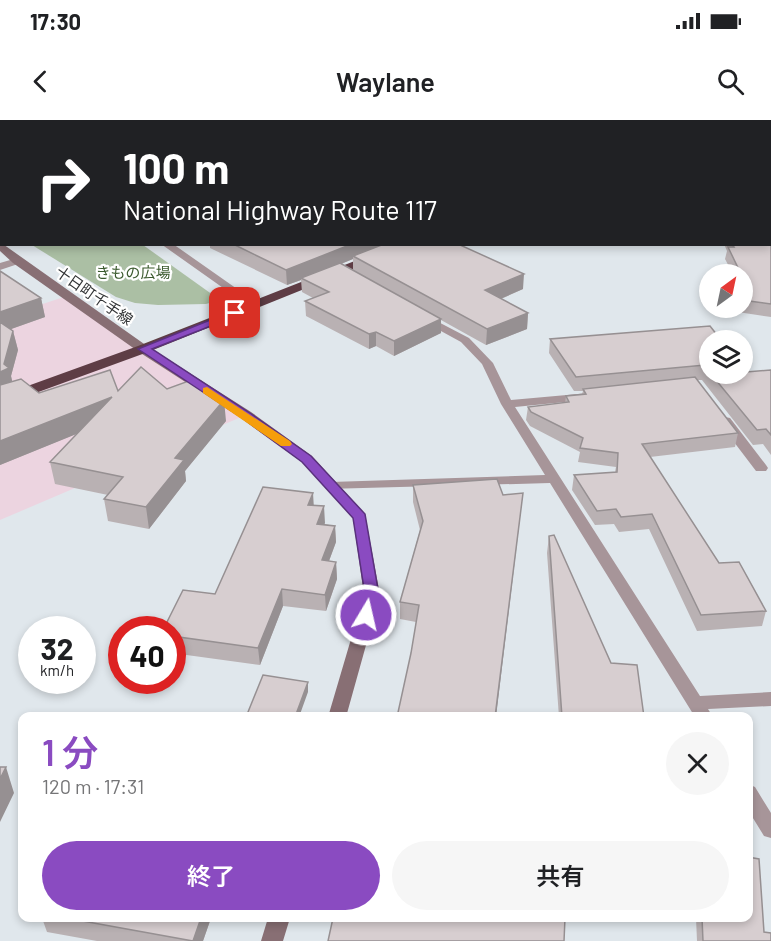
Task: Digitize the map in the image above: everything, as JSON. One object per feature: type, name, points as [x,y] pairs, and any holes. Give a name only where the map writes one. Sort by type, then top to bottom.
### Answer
[{"type":"highway","points":[[0,401],[143,349],[405,246]]},
{"type":"street","name":"十日町千手線","points":[[1,246],[17,261],[143,349],[246,415],[307,459],[360,517],[372,595],[338,712]]},
{"type":"street","points":[[169,246],[254,305]]},
{"type":"street","points":[[0,267],[17,261]]},
{"type":"street","points":[[342,271],[363,283]]},
{"type":"street","points":[[414,311],[465,340],[487,363],[507,404],[700,710],[771,699]]},
{"type":"street","points":[[507,404],[602,394]]},
{"type":"street","points":[[718,412],[761,468]]},
{"type":"street","points":[[331,486],[554,479]]},
{"type":"street","points":[[753,800],[771,830]]},
{"type":"street","points":[[272,941],[278,922]]},
{"type":"shaded area","points":[[67,296],[246,415],[0,520],[0,318]]},
{"type":"green space","name":"きもの広場","points":[[34,246],[144,246],[220,300],[206,304],[158,305],[135,303],[116,297]]},
{"type":"building","points":[[237,246],[347,246],[286,270]]},
{"type":"building","points":[[379,246],[462,246],[524,274],[485,290],[528,313],[487,329],[353,256]]},
{"type":"building","points":[[771,246],[771,304],[753,302],[753,264],[736,264],[728,247]]},
{"type":"building","points":[[340,263],[441,319],[394,341],[376,332],[369,334],[305,301],[329,292],[301,278]]},
{"type":"building","points":[[0,271],[41,298],[0,312]]},
{"type":"building","points":[[0,322],[13,331],[4,364],[9,368],[0,372]]},
{"type":"building","points":[[710,326],[713,330],[699,330],[699,366],[576,377],[550,339]]},
{"type":"building","points":[[141,367],[167,389],[194,379],[224,400],[175,458],[184,460],[146,507],[104,499],[123,477],[50,462],[112,397],[0,441],[0,385],[21,379],[39,393],[110,370],[118,391]]},
{"type":"building","points":[[771,370],[771,435],[766,429],[757,430],[719,384],[753,384],[753,371]]},
{"type":"building","points":[[695,377],[738,433],[642,444],[719,563],[739,562],[766,611],[701,615],[652,514],[621,517],[616,509],[597,511],[574,475],[617,472],[618,453],[580,448],[583,438],[531,412],[528,407],[569,402],[566,396],[586,394],[583,389]]},
{"type":"building","points":[[497,479],[503,495],[523,493],[496,712],[398,712],[419,605],[400,602],[423,521],[413,485]]},
{"type":"building","points":[[263,487],[313,493],[308,505],[324,506],[317,524],[335,526],[322,560],[336,562],[325,595],[282,589],[258,648],[186,638],[186,616],[170,616],[183,590],[215,594]]},
{"type":"building","points":[[554,535],[611,663],[637,665],[643,712],[562,712],[549,536]]},
{"type":"building","points":[[263,675],[308,682],[297,712],[248,712]]},
{"type":"building","points":[[0,767],[6,767],[0,779]]},
{"type":"building","points":[[753,858],[759,859],[764,932],[771,933],[771,941],[703,941],[702,922],[753,922]]},
{"type":"building","points":[[88,922],[200,922],[193,941]]},
{"type":"building","points":[[332,922],[565,922],[564,941],[328,941]]},
{"type":"slow traffic","points":[[207,390],[286,444]]},
{"type":"route","points":[[235,313],[143,349],[246,415],[307,459],[360,517],[372,595],[366,615]]}]
